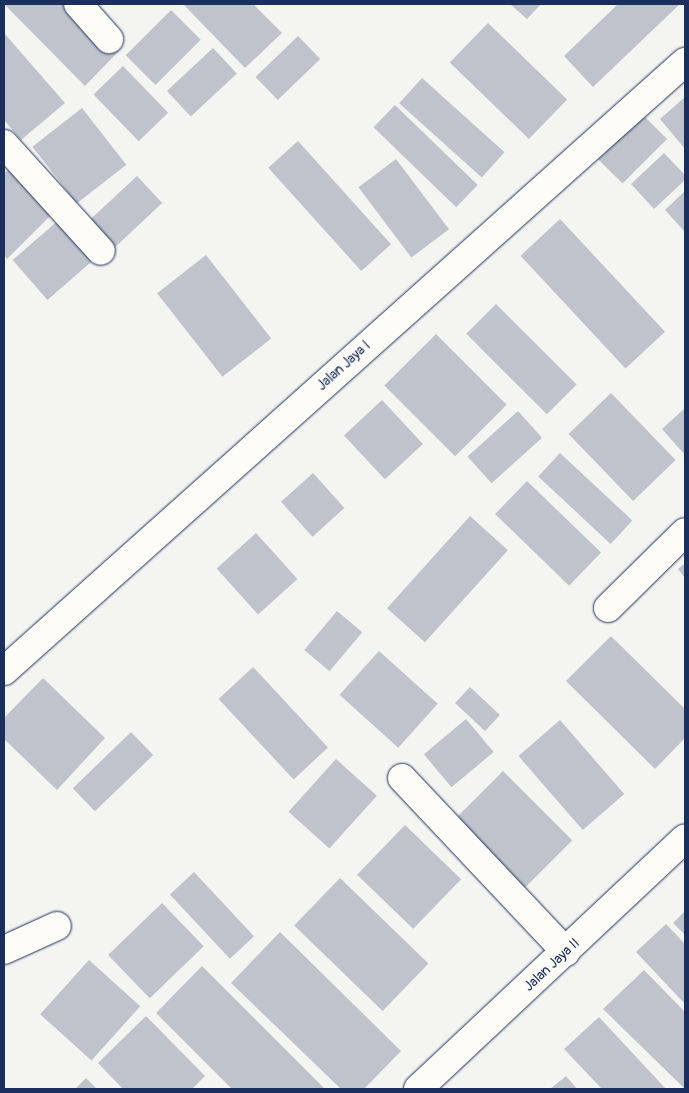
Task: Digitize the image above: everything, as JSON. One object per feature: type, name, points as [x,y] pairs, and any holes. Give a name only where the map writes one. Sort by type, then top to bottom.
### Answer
[{"type":"street","points":[[78,4],[109,39]]},
{"type":"street","name":"Jalan Jaya I","points":[[4,671],[685,62]]},
{"type":"street","points":[[4,144],[101,251]]},
{"type":"street","points":[[608,608],[685,532]]},
{"type":"street","points":[[402,778],[566,952]]},
{"type":"street","name":"Jalan Jaya II","points":[[418,1089],[566,952],[685,838]]},
{"type":"street","points":[[4,950],[57,926]]},
{"type":"building","points":[[4,4],[69,4],[119,51],[85,86]]},
{"type":"building","points":[[183,4],[253,4],[282,33],[245,68]]},
{"type":"building","points":[[510,4],[541,4],[527,19]]},
{"type":"building","points":[[618,4],[680,4],[593,87],[564,56]]},
{"type":"building","points":[[171,10],[201,40],[155,85],[126,55]]},
{"type":"building","points":[[488,23],[567,99],[529,139],[450,63]]},
{"type":"building","points":[[4,33],[65,103],[21,140],[4,120]]},
{"type":"building","points":[[298,36],[320,59],[278,100],[256,77]]},
{"type":"building","points":[[213,48],[237,74],[191,117],[167,91]]},
{"type":"building","points":[[123,66],[168,113],[139,141],[94,94]]},
{"type":"building","points":[[422,78],[504,152],[482,178],[399,103]]},
{"type":"building","points":[[685,97],[685,149],[660,119]]},
{"type":"building","points":[[395,105],[478,185],[456,207],[373,127]]},
{"type":"building","points":[[82,108],[126,165],[77,204],[32,147]]},
{"type":"building","points":[[643,115],[667,139],[622,184],[598,160]]},
{"type":"building","points":[[298,141],[391,244],[361,271],[268,168]]},
{"type":"building","points":[[664,153],[685,175],[685,180],[654,209],[631,184]]},
{"type":"building","points":[[396,159],[449,229],[411,258],[358,187]]},
{"type":"building","points":[[11,167],[55,211],[7,259],[4,255],[4,174]]},
{"type":"building","points":[[137,176],[162,203],[115,247],[89,220]]},
{"type":"building","points":[[685,191],[685,232],[665,210]]},
{"type":"building","points":[[61,218],[96,258],[47,300],[13,260]]},
{"type":"building","points":[[560,219],[665,332],[626,368],[521,256]]},
{"type":"building","points":[[206,255],[271,339],[222,377],[157,293]]},
{"type":"building","points":[[496,304],[577,385],[547,414],[466,334]]},
{"type":"building","points":[[436,334],[507,405],[455,456],[384,386]]},
{"type":"building","points":[[611,393],[676,460],[633,501],[569,434]]},
{"type":"building","points":[[382,400],[423,444],[385,479],[344,435]]},
{"type":"building","points":[[685,408],[685,455],[662,429]]},
{"type":"building","points":[[518,411],[542,438],[492,483],[467,457]]},
{"type":"building","points":[[560,453],[632,521],[611,544],[538,476]]},
{"type":"building","points":[[313,473],[344,508],[312,537],[281,502]]},
{"type":"building","points":[[527,481],[601,553],[569,586],[495,514]]},
{"type":"building","points":[[470,516],[508,550],[425,642],[387,608]]},
{"type":"building","points":[[256,533],[297,579],[258,615],[217,568]]},
{"type":"building","points":[[685,563],[685,578],[678,569]]},
{"type":"building","points":[[337,611],[362,632],[329,671],[304,650]]},
{"type":"building","points":[[611,636],[685,709],[685,738],[655,769],[566,681]]},
{"type":"building","points":[[379,651],[438,704],[398,748],[340,695]]},
{"type":"building","points":[[253,667],[328,747],[294,780],[219,699]]},
{"type":"building","points":[[43,678],[105,738],[57,790],[4,739],[4,718]]},
{"type":"building","points":[[470,687],[500,715],[485,731],[455,703]]},
{"type":"building","points":[[466,719],[494,752],[452,787],[424,754]]},
{"type":"building","points":[[560,720],[624,794],[583,830],[518,756]]},
{"type":"building","points":[[131,732],[153,755],[95,811],[73,788]]},
{"type":"building","points":[[336,759],[377,796],[329,849],[288,812]]},
{"type":"building","points":[[503,771],[572,840],[522,891],[453,821]]},
{"type":"building","points":[[405,825],[461,879],[413,929],[357,875]]},
{"type":"building","points":[[194,872],[254,936],[230,959],[170,895]]},
{"type":"building","points":[[340,878],[428,963],[383,1011],[294,925]]},
{"type":"building","points":[[162,903],[204,946],[150,998],[108,955]]},
{"type":"building","points":[[685,911],[685,935],[673,923]]},
{"type":"building","points":[[666,924],[685,944],[685,1004],[636,952]]},
{"type":"building","points":[[280,932],[401,1051],[364,1089],[341,1089],[231,983]]},
{"type":"building","points":[[89,960],[140,1006],[91,1060],[40,1014]]},
{"type":"building","points":[[202,966],[325,1089],[232,1089],[156,1013]]},
{"type":"building","points":[[644,970],[685,1012],[685,1089],[603,1009]]},
{"type":"building","points":[[146,1016],[205,1076],[192,1089],[123,1089],[98,1063]]},
{"type":"building","points":[[599,1017],[666,1089],[602,1089],[564,1049]]},
{"type":"building","points":[[566,1076],[577,1089],[550,1089]]},
{"type":"building","points":[[86,1078],[97,1089],[75,1089]]}]
